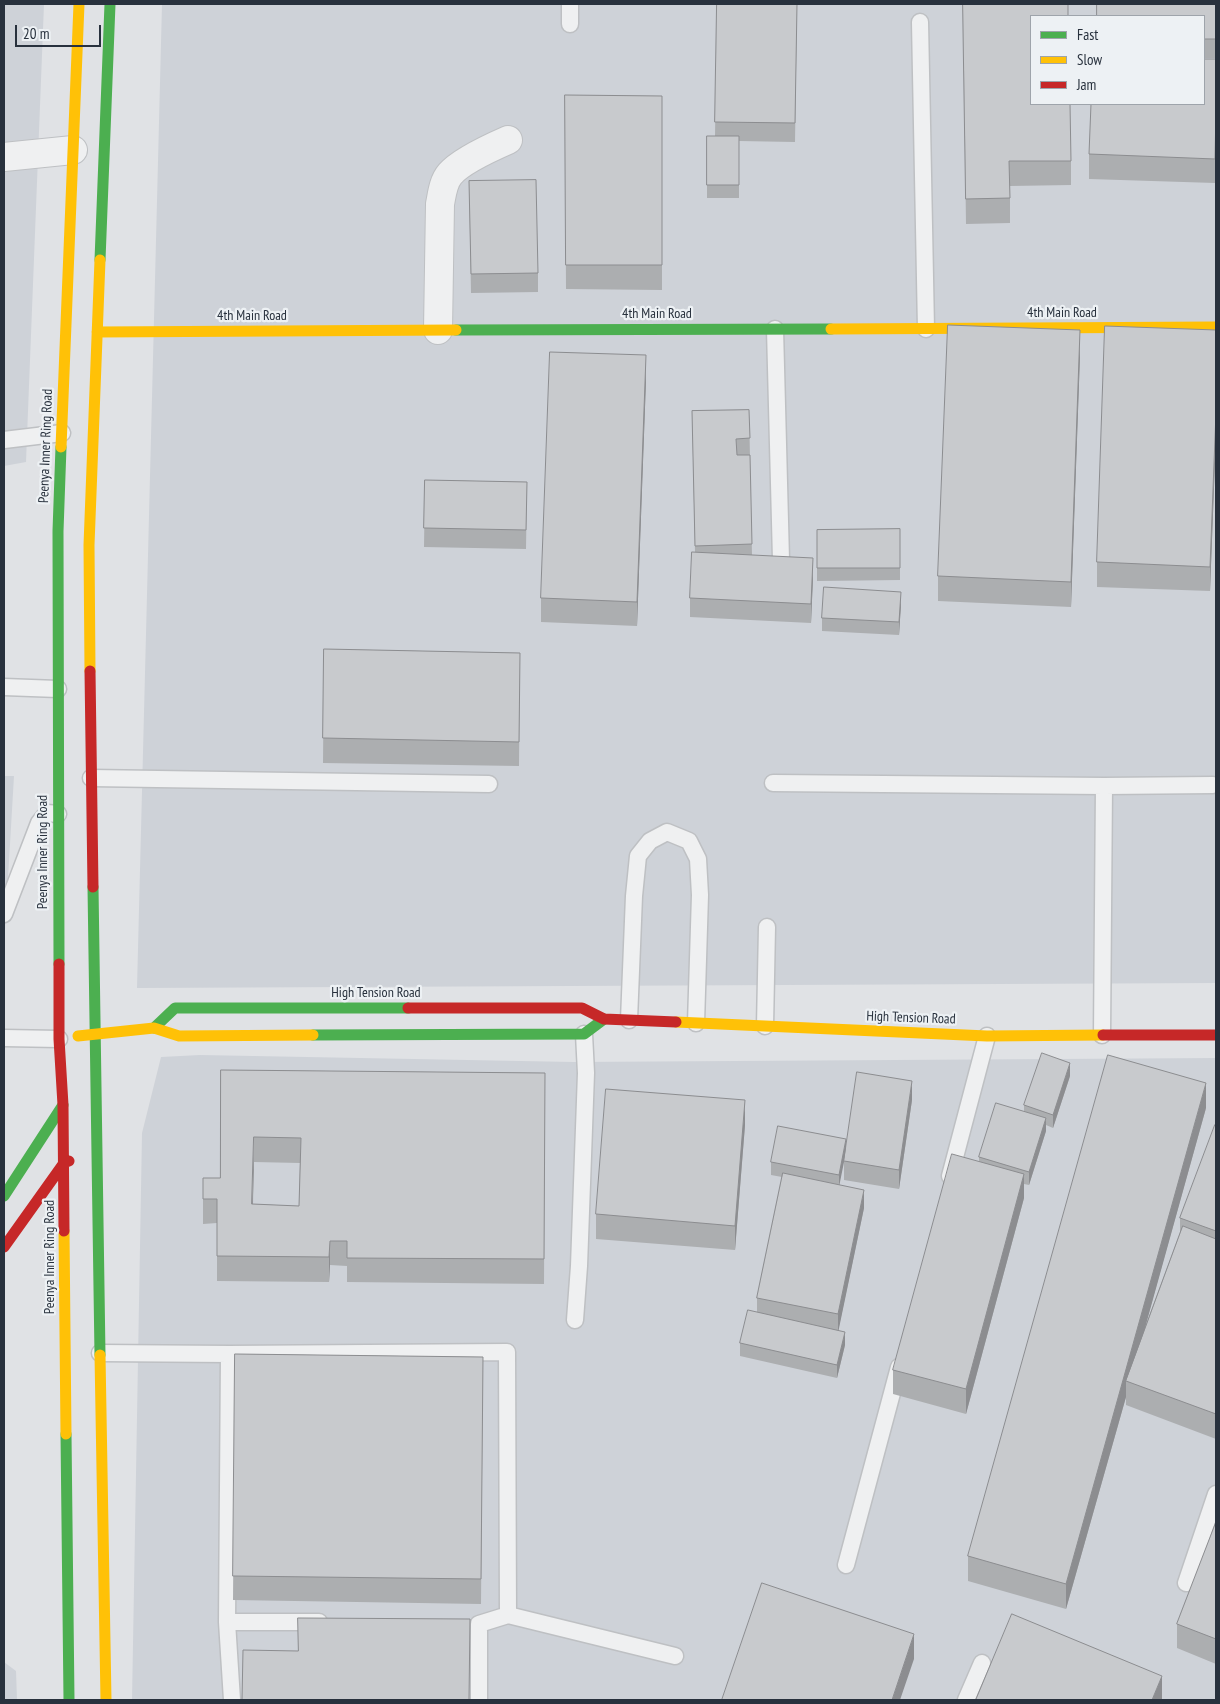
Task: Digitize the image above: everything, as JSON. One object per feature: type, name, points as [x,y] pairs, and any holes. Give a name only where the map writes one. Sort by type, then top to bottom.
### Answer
[{"type":"main road","name":"Peenya Inner Ring Road","points":[[69,1700],[64,1163],[67,1104],[59,1039],[58,531],[79,4]]},
{"type":"main road","points":[[106,1700],[100,1353],[88,1156],[95,1033],[89,545],[110,4]]},
{"type":"main road","name":"4th Main Road","points":[[97,332],[1216,327]]},
{"type":"main road","name":"High Tension Road","points":[[154,1028],[175,1008],[582,1008],[604,1019],[987,1036],[1216,1035]]},
{"type":"main road","points":[[59,1039],[95,1033],[154,1028],[179,1036],[584,1034],[604,1019]]},
{"type":"main road","points":[[4,1196],[67,1104]]},
{"type":"main road","points":[[4,1247],[64,1163],[88,1156]]},
{"type":"street","points":[[438,330],[440,204],[443,187],[450,174],[464,163],[508,140]]},
{"type":"street","points":[[4,157],[72,150]]},
{"type":"lane","points":[[570,4],[570,24]]},
{"type":"lane","points":[[920,22],[926,328]]},
{"type":"lane","points":[[775,329],[781,560]]},
{"type":"lane","points":[[4,440],[62,433]]},
{"type":"lane","points":[[4,687],[58,689]]},
{"type":"lane","points":[[91,778],[489,784]]},
{"type":"lane","points":[[773,783],[1213,785]]},
{"type":"lane","points":[[1102,1035],[1104,786]]},
{"type":"lane","points":[[4,914],[39,823],[47,813],[58,814]]},
{"type":"lane","points":[[629,1020],[634,896],[638,856],[650,841],[667,832],[689,841],[698,859],[700,895],[696,1023]]},
{"type":"lane","points":[[765,1026],[767,927]]},
{"type":"lane","points":[[575,1320],[579,1266],[586,1073],[584,1034]]},
{"type":"lane","points":[[944,1195],[987,1036]]},
{"type":"lane","points":[[4,1038],[59,1039]]},
{"type":"lane","points":[[100,1353],[507,1352],[508,1615]]},
{"type":"lane","points":[[229,1354],[227,1622],[232,1700]]},
{"type":"lane","points":[[846,1565],[902,1357]]},
{"type":"lane","points":[[1186,1583],[1216,1494]]},
{"type":"lane","points":[[459,1624],[479,1624],[508,1615],[675,1656]]},
{"type":"lane","points":[[227,1622],[333,1623]]},
{"type":"lane","points":[[479,1624],[479,1700]]},
{"type":"lane","points":[[966,1700],[982,1663]]},
{"type":"shaded area","points":[[4,4],[44,4],[26,462],[4,466]]},
{"type":"shaded area","points":[[162,4],[1216,4],[1216,983],[137,988]]},
{"type":"shaded area","points":[[4,776],[14,776],[4,946]]},
{"type":"shaded area","points":[[200,1055],[574,1062],[1216,1058],[1216,1700],[132,1700],[142,1133],[161,1057]]},
{"type":"shaded area","points":[[4,1662],[16,1671],[17,1700],[4,1700]]},
{"type":"building","points":[[717,4],[797,4],[795,123],[715,122]]},
{"type":"building","points":[[963,4],[1068,4],[1068,15],[1030,15],[1030,105],[1070,105],[1071,161],[1009,161],[1010,198],[966,199]]},
{"type":"building","points":[[1097,4],[1216,4],[1216,39],[1205,39],[1205,15],[1097,15]]},
{"type":"building","points":[[1205,59],[1216,59],[1215,159],[1089,154],[1091,105],[1205,105]]},
{"type":"building","points":[[565,95],[662,96],[662,265],[566,265]]},
{"type":"building","points":[[707,136],[739,136],[739,185],[707,185]]},
{"type":"building","points":[[536,180],[538,273],[471,274],[469,181]]},
{"type":"building","points":[[948,325],[1080,330],[1071,582],[938,576]]},
{"type":"building","points":[[1105,326],[1216,330],[1216,412],[1210,567],[1097,562]]},
{"type":"building","points":[[550,352],[646,355],[637,602],[541,598]]},
{"type":"building","points":[[749,410],[750,438],[736,439],[737,455],[750,455],[752,544],[695,546],[692,411]]},
{"type":"building","points":[[425,480],[527,482],[526,530],[424,528]]},
{"type":"building","points":[[900,529],[900,568],[817,568],[817,530]]},
{"type":"building","points":[[692,552],[813,558],[811,604],[690,598]]},
{"type":"building","points":[[824,587],[901,592],[899,622],[822,618]]},
{"type":"building","points":[[324,649],[520,653],[519,742],[323,738]]},
{"type":"building","points":[[1042,1053],[1070,1063],[1053,1115],[1024,1105]]},
{"type":"building","points":[[1108,1055],[1206,1083],[1066,1584],[968,1556]]},
{"type":"building","points":[[221,1070],[545,1073],[544,1259],[347,1258],[347,1241],[330,1241],[329,1257],[217,1256],[217,1199],[203,1199],[203,1178],[220,1178]],"holes":[[[254,1137],[301,1138],[299,1206],[252,1204]]]},
{"type":"building","points":[[857,1072],[912,1081],[899,1170],[844,1161]]},
{"type":"building","points":[[606,1089],[745,1100],[735,1226],[596,1214]]},
{"type":"building","points":[[996,1103],[1046,1118],[1029,1172],[979,1157]]},
{"type":"building","points":[[778,1126],[846,1139],[839,1175],[771,1162]]},
{"type":"building","points":[[1216,1126],[1216,1231],[1180,1218]]},
{"type":"building","points":[[952,1154],[1024,1174],[966,1389],[893,1370]]},
{"type":"building","points":[[783,1173],[864,1190],[838,1314],[757,1298]]},
{"type":"building","points":[[1183,1226],[1216,1239],[1216,1414],[1126,1381]]},
{"type":"building","points":[[748,1310],[845,1332],[837,1365],[740,1343]]},
{"type":"building","points":[[235,1354],[483,1357],[481,1579],[233,1576]]},
{"type":"building","points":[[1216,1522],[1216,1639],[1177,1624]]},
{"type":"building","points":[[762,1583],[914,1634],[892,1700],[722,1700]]},
{"type":"building","points":[[1012,1614],[1162,1676],[1152,1700],[976,1700]]},
{"type":"building","points":[[298,1618],[470,1619],[469,1700],[242,1700],[243,1650],[298,1651]]},
{"type":"traffic: fast","points":[[100,260],[110,4]]},
{"type":"traffic: fast","points":[[456,330],[831,329]]},
{"type":"traffic: fast","points":[[59,964],[58,531],[61,447]]},
{"type":"traffic: fast","points":[[93,887],[100,1355]]},
{"type":"traffic: fast","points":[[154,1028],[175,1008],[408,1008]]},
{"type":"traffic: fast","points":[[313,1035],[584,1034],[604,1019]]},
{"type":"traffic: fast","points":[[4,1196],[63,1105]]},
{"type":"traffic: fast","points":[[66,1434],[69,1700]]},
{"type":"traffic: slow","points":[[61,447],[79,4]]},
{"type":"traffic: slow","points":[[90,671],[89,545],[100,260]]},
{"type":"traffic: slow","points":[[831,329],[1216,327]]},
{"type":"traffic: slow","points":[[97,332],[456,330]]},
{"type":"traffic: slow","points":[[676,1022],[987,1036],[1103,1035]]},
{"type":"traffic: slow","points":[[78,1036],[154,1028],[179,1036],[313,1035]]},
{"type":"traffic: slow","points":[[64,1231],[66,1434]]},
{"type":"traffic: slow","points":[[100,1355],[106,1700]]},
{"type":"traffic: jam","points":[[90,671],[93,887]]},
{"type":"traffic: jam","points":[[59,964],[64,1231]]},
{"type":"traffic: jam","points":[[408,1008],[582,1008],[604,1019],[676,1022]]},
{"type":"traffic: jam","points":[[1103,1035],[1216,1035]]},
{"type":"traffic: jam","points":[[4,1247],[64,1163],[69,1161]]}]
